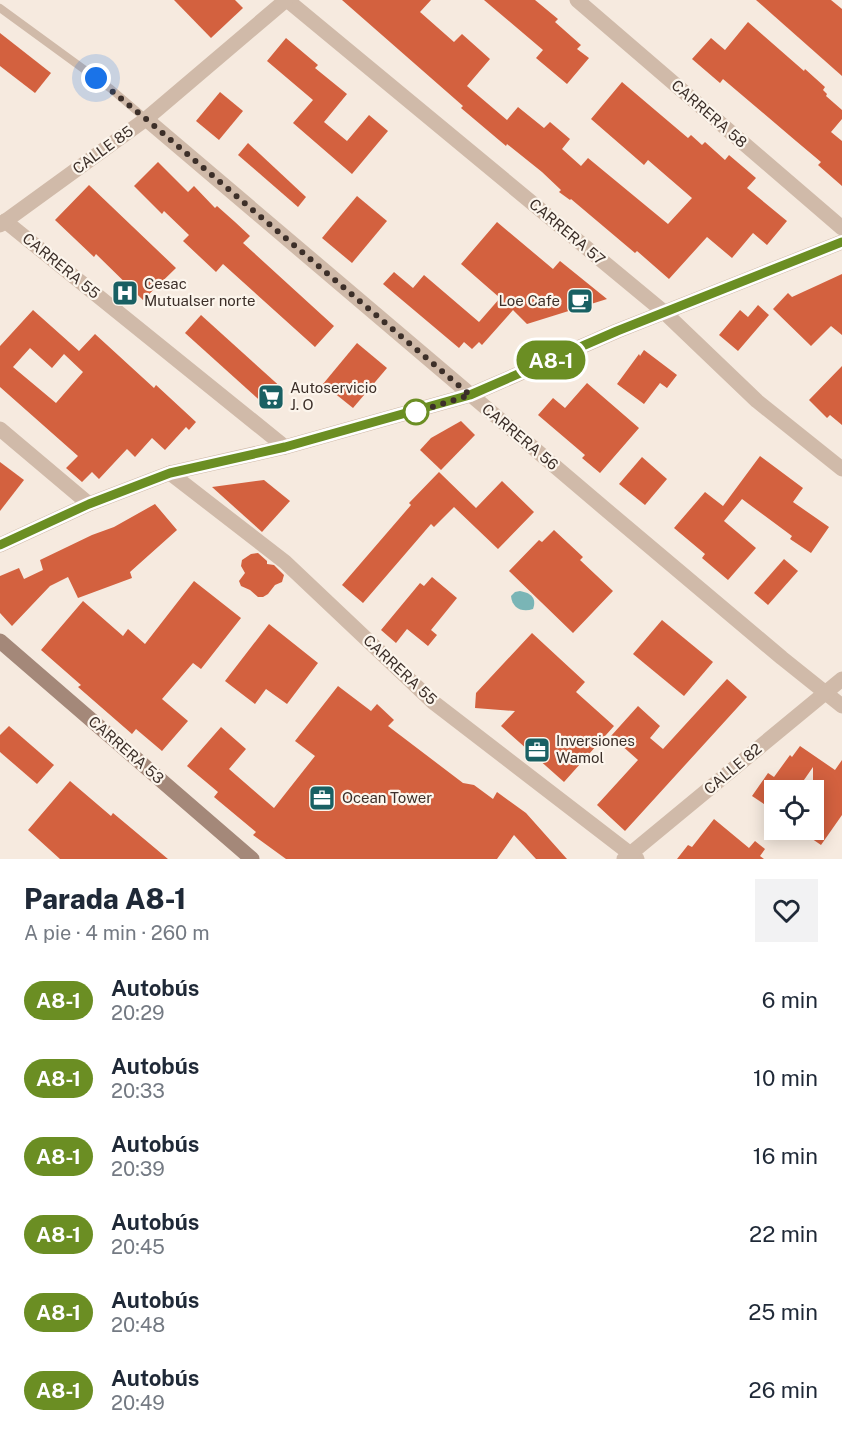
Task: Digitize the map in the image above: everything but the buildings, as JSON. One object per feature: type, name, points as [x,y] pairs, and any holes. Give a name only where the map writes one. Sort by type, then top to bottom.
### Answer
[{"type":"main road","name":"CARRERA 53","points":[[0,641],[252,859]]},
{"type":"street","name":"CALLE 85","points":[[3,223],[146,119],[286,0]]},
{"type":"street","name":"CARRERA 57","points":[[286,0],[664,312],[757,400],[842,469]]},
{"type":"street","name":"CARRERA 58","points":[[577,0],[842,228]]},
{"type":"street","name":"CARRERA 56","points":[[146,119],[470,395],[842,706]]},
{"type":"street","name":"CARRERA 55","points":[[3,223],[285,447]]},
{"type":"street","points":[[0,545],[89,504],[170,473],[285,447],[470,395],[664,312],[842,242]]},
{"type":"street","points":[[0,429],[89,504]]},
{"type":"street","name":"CARRERA 55","points":[[170,473],[285,562],[433,702],[630,857]]},
{"type":"street","name":"CALLE 82","points":[[630,857],[842,679]]},
{"type":"lane","points":[[0,8],[111,89],[146,119]]},
{"type":"water","points":[[520,591],[532,597],[533,609],[521,610],[513,604],[511,596]]},
{"type":"bus line","name":"A8-1","points":[[0,545],[89,504],[170,473],[285,447],[470,395],[617,331],[842,242]]},
{"type":"place","name":"Cesac Mutualser norte","points":[[125,293]]},
{"type":"place","name":"Loe Cafe","points":[[580,301]]},
{"type":"place","name":"Autoservicio J. O","points":[[271,397]]},
{"type":"place","name":"Inversiones Wamol","points":[[537,750]]},
{"type":"place","name":"Ocean Tower","points":[[322,798]]},
{"type":"route","points":[[96,78],[470,395],[416,412]]}]
